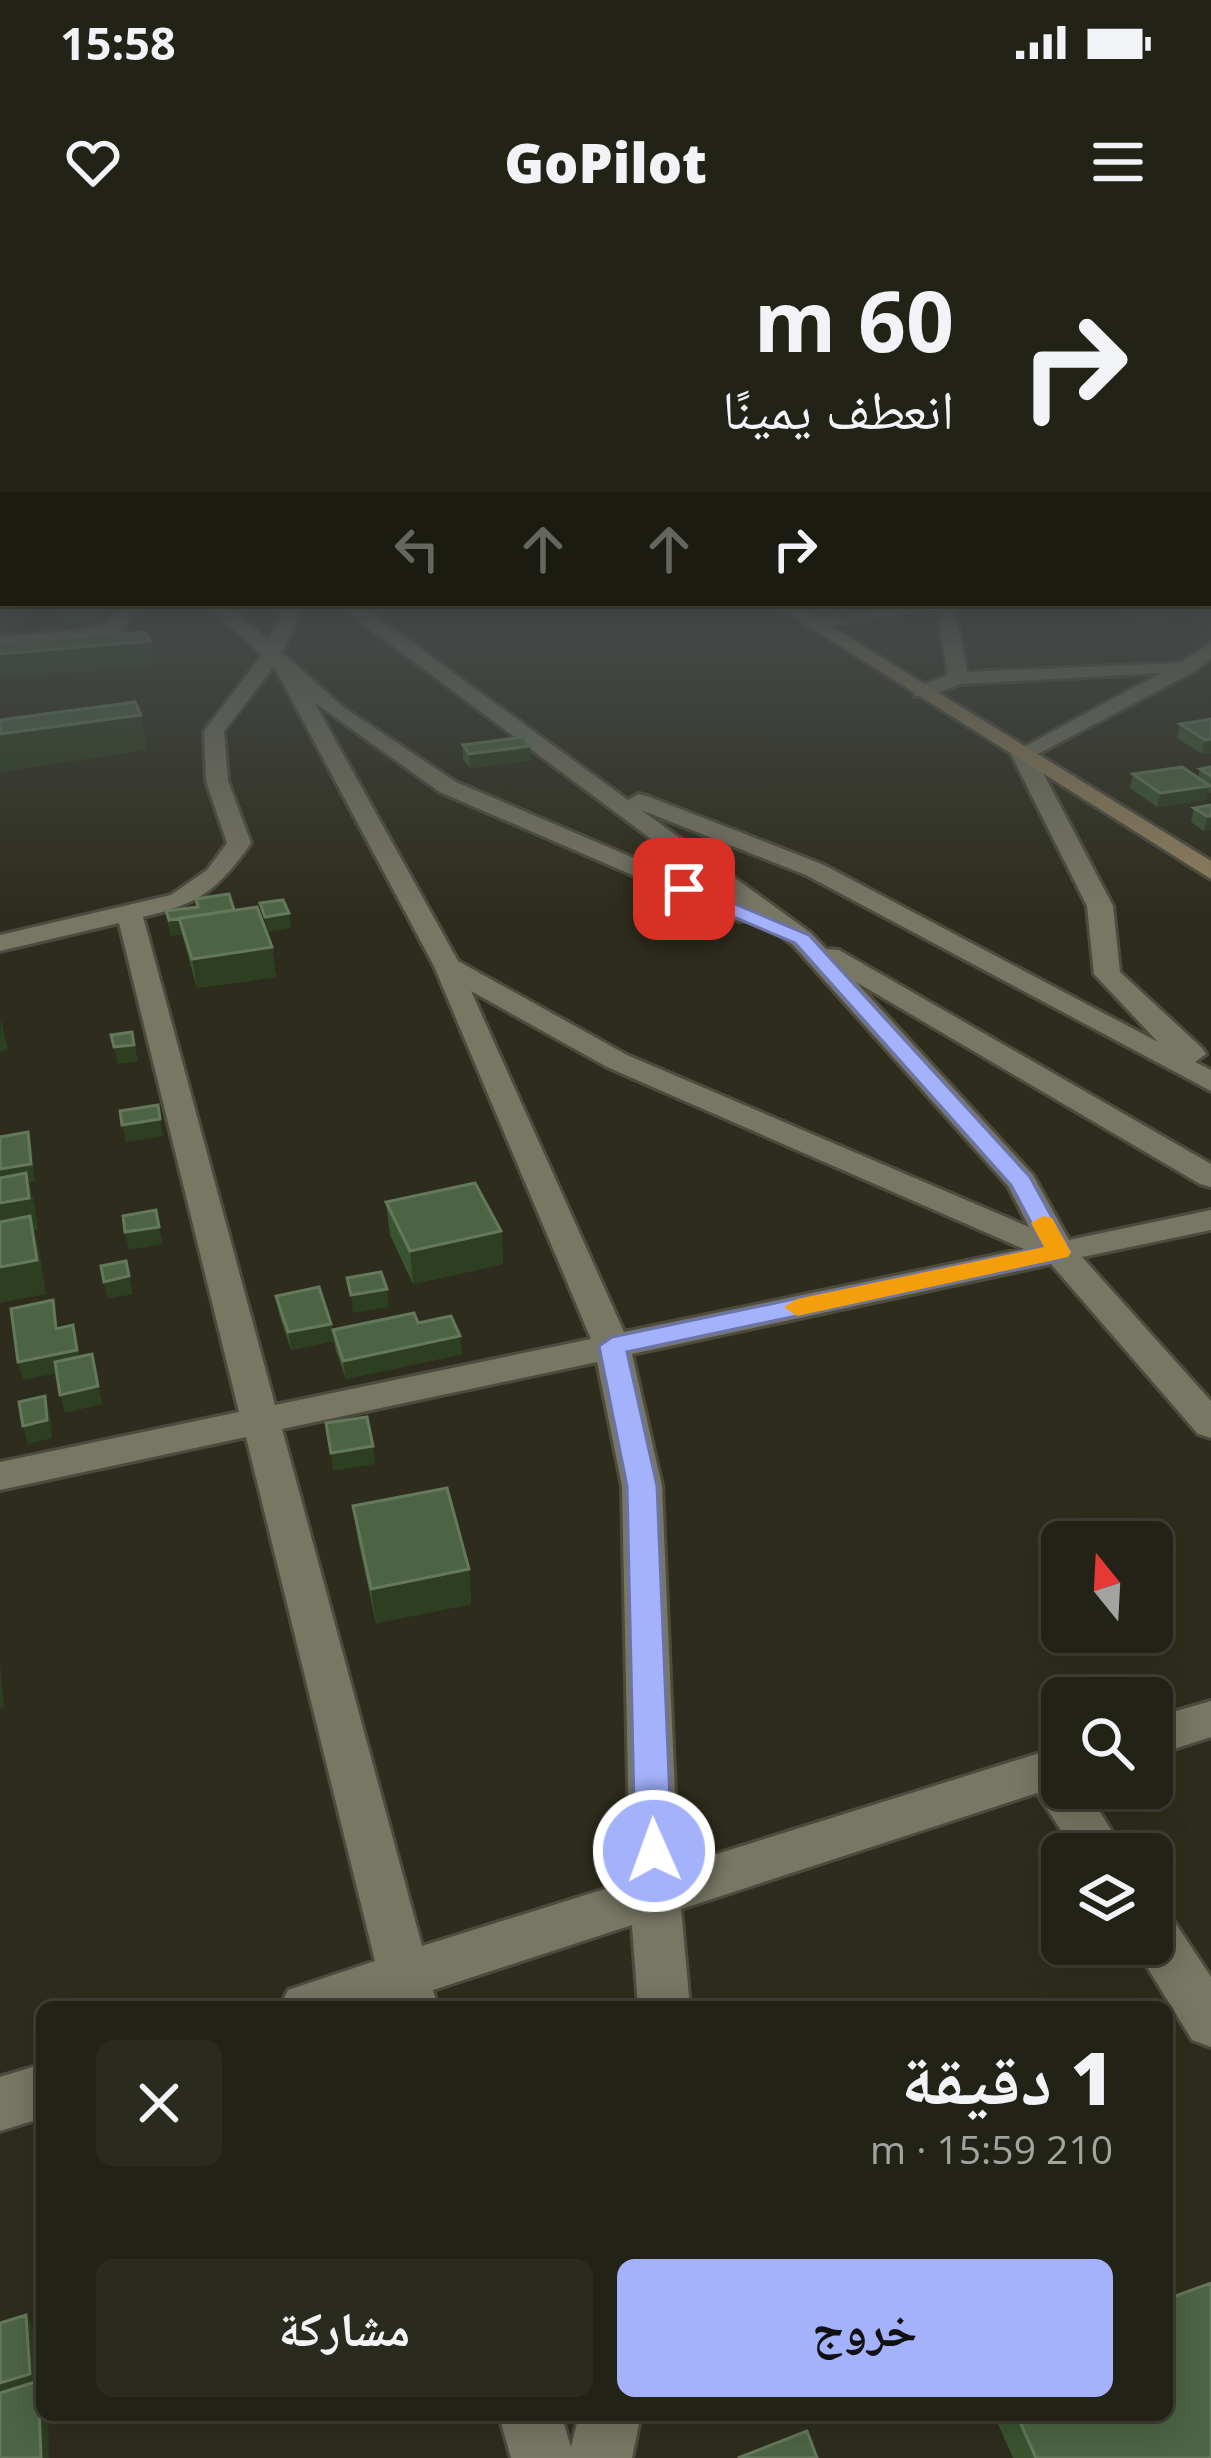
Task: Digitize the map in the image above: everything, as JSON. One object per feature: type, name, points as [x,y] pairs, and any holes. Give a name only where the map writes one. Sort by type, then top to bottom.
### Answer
[{"type":"street","points":[[0,943],[180,902],[216,875],[238,843],[217,781],[214,731],[242,703]]},
{"type":"street","points":[[300,703],[446,966],[612,1346],[642,1486],[655,1896],[664,2001]]},
{"type":"street","points":[[326,703],[448,788],[802,939],[1022,1182],[1059,1252],[1211,1425]]},
{"type":"street","points":[[483,703],[802,939],[1211,1177]]},
{"type":"street","points":[[939,703],[1211,872]]},
{"type":"street","points":[[1022,754],[1120,703]]},
{"type":"street","points":[[1022,754],[1100,906],[1107,974],[1172,1040],[1211,1066]]},
{"type":"street","points":[[596,784],[815,870],[1211,1082]]},
{"type":"street","points":[[129,913],[408,1992]]},
{"type":"street","points":[[446,966],[617,1061],[1059,1252]]},
{"type":"street","points":[[0,1476],[1211,1220]]},
{"type":"street","points":[[1173,1731],[1211,1719]]},
{"type":"street","points":[[347,2001],[408,1992],[655,1896],[1041,1772]]},
{"type":"street","points":[[1173,1963],[1211,2022]]},
{"type":"street","points":[[0,2104],[36,2093]]},
{"type":"street","points":[[532,2421],[543,2458]]},
{"type":"street","points":[[600,2458],[609,2421]]},
{"type":"building","points":[[131,703],[141,715],[0,734],[0,720]]},
{"type":"building","points":[[1211,719],[1211,739],[1205,740],[1180,724]]},
{"type":"building","points":[[523,737],[530,746],[469,754],[463,745]]},
{"type":"building","points":[[1182,767],[1210,786],[1160,793],[1133,774]]},
{"type":"building","points":[[1211,805],[1211,816],[1194,808]]},
{"type":"building","points":[[229,894],[234,910],[169,920],[166,911],[198,907],[196,899]]},
{"type":"building","points":[[283,900],[289,913],[265,917],[260,903]]},
{"type":"building","points":[[257,907],[272,947],[192,959],[179,918]]},
{"type":"building","points":[[132,1032],[134,1045],[114,1047],[111,1035]]},
{"type":"building","points":[[158,1105],[160,1119],[122,1125],[120,1111]]},
{"type":"building","points":[[28,1132],[31,1164],[0,1169],[0,1137]]},
{"type":"building","points":[[26,1173],[29,1198],[0,1203],[0,1178]]},
{"type":"building","points":[[475,1183],[501,1231],[410,1251],[386,1202]]},
{"type":"building","points":[[156,1210],[159,1227],[125,1232],[123,1216]]},
{"type":"building","points":[[30,1216],[37,1260],[0,1267],[0,1222]]},
{"type":"building","points":[[126,1261],[129,1276],[104,1282],[101,1266]]},
{"type":"building","points":[[381,1272],[387,1289],[351,1295],[347,1278]]},
{"type":"building","points":[[319,1287],[331,1324],[288,1332],[276,1296]]},
{"type":"building","points":[[53,1300],[56,1329],[73,1325],[77,1350],[18,1362],[11,1309]]},
{"type":"building","points":[[414,1313],[418,1323],[451,1316],[460,1336],[343,1361],[333,1330]]},
{"type":"building","points":[[92,1354],[98,1386],[60,1395],[55,1362]]},
{"type":"building","points":[[45,1396],[47,1420],[23,1426],[19,1402]]},
{"type":"building","points":[[367,1417],[373,1446],[331,1453],[326,1423]]},
{"type":"building","points":[[447,1488],[469,1569],[371,1589],[353,1506]]},
{"type":"building","points":[[1211,2283],[1211,2458],[1036,2458],[1020,2421],[1173,2421],[1173,2297]]},
{"type":"building","points":[[26,2315],[30,2374],[0,2383],[0,2323]]},
{"type":"building","points":[[36,2382],[41,2458],[0,2458],[0,2393]]},
{"type":"building","points":[[807,2431],[817,2458],[738,2458]]},
{"type":"slow traffic","points":[[797,1307],[1059,1252],[1043,1223]]},
{"type":"route","points":[[654,1851],[642,1486],[612,1346],[1059,1252],[1022,1182],[802,939],[684,889]]}]
